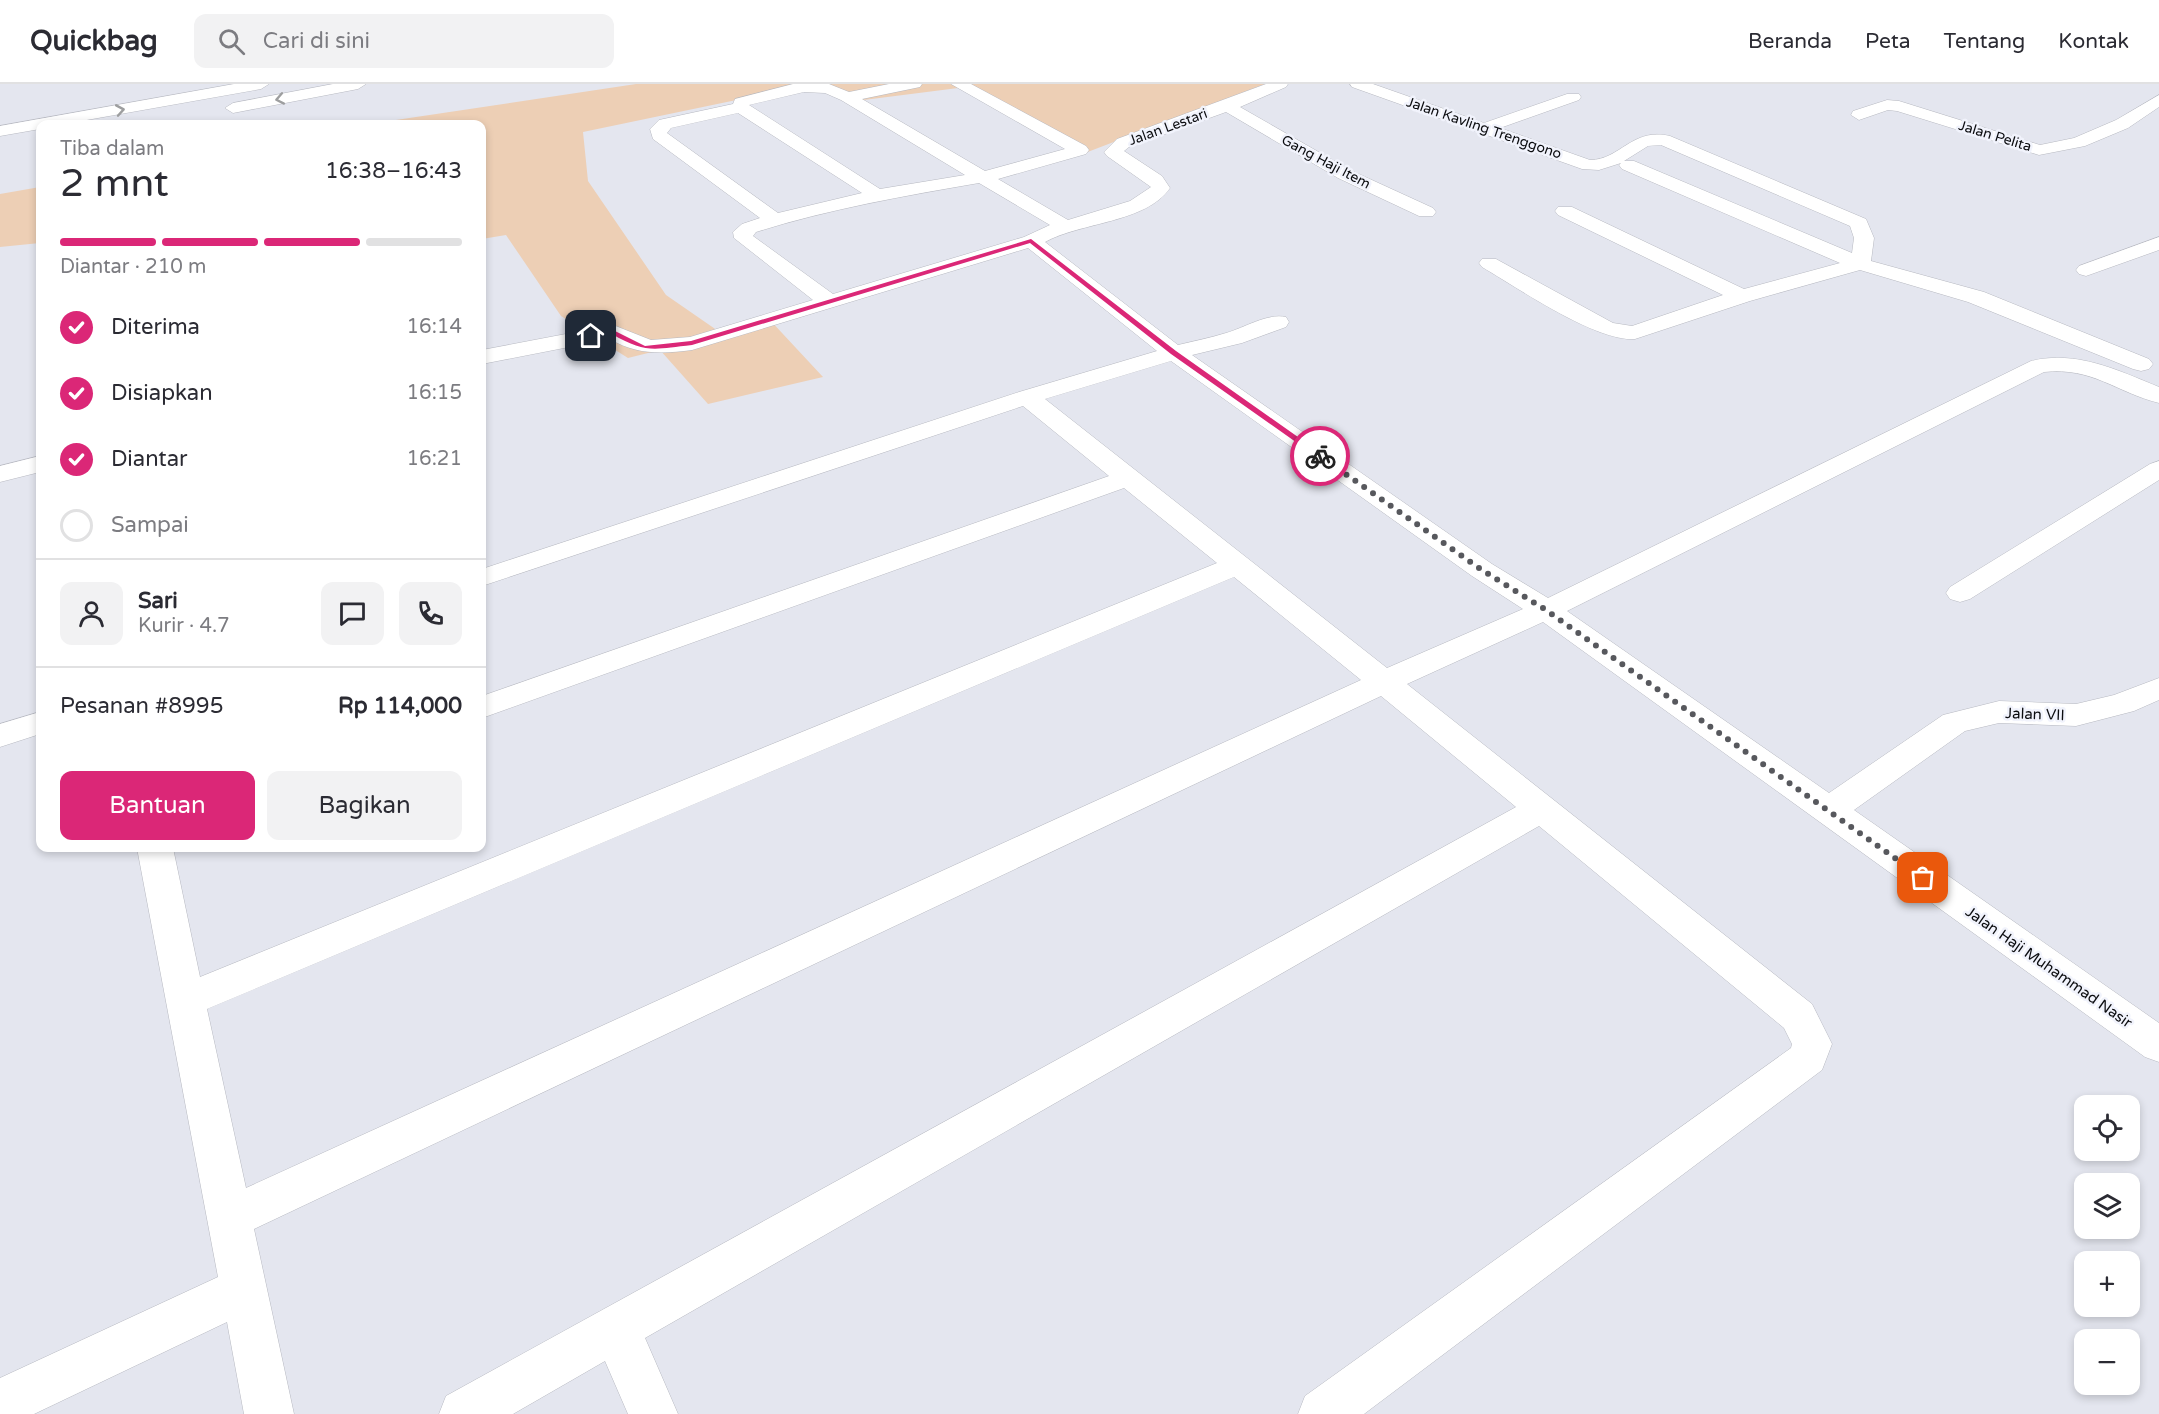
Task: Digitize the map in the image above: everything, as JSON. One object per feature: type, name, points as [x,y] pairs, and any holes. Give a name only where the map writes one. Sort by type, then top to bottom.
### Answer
[{"type":"main road","points":[[61,120],[261,84]]},
{"type":"main road","points":[[222,110],[358,84]]},
{"type":"main road","points":[[847,97],[914,84]]},
{"type":"main road","points":[[830,302],[744,238],[743,232],[775,220],[877,195],[983,177],[1080,150],[959,84]]},
{"type":"main road","name":"Jalan Lestari","points":[[486,356],[613,332],[645,348],[692,343],[1031,241],[1041,234],[1135,206],[1155,196],[1161,188],[1156,180],[1113,152],[1123,143],[1227,106],[1280,84]]},
{"type":"main road","name":"Jalan Kavling Trenggono","points":[[1358,84],[1598,167],[1641,141],[1651,138],[1664,140],[1859,223],[1864,238],[1860,264]]},
{"type":"main road","points":[[741,107],[741,102],[793,89],[814,86],[827,88],[847,97],[1065,226]]},
{"type":"main road","name":"Jalan Pelita","points":[[1859,115],[1887,105],[1899,106],[2040,150],[2079,142],[2122,124],[2157,92]]},
{"type":"main road","points":[[1485,128],[1573,97]]},
{"type":"main road","name":"Gang Haji Item","points":[[1227,106],[1344,174],[1426,212]]},
{"type":"main road","points":[[775,220],[658,135],[658,129],[665,124],[741,107],[877,195]]},
{"type":"main road","points":[[0,131],[36,125]]},
{"type":"main road","points":[[1628,165],[1860,264],[1976,297],[2159,371]]},
{"type":"main road","points":[[1565,211],[1742,296]]},
{"type":"main road","name":"Jalan Haji Muhammad Nasir","points":[[1031,241],[1174,352],[1482,570],[1546,610],[2159,1045]]},
{"type":"main road","points":[[2086,270],[2159,243]]},
{"type":"main road","points":[[1490,263],[1605,328],[1623,333],[1635,332],[1742,296],[1860,264]]},
{"type":"main road","points":[[486,577],[1027,397],[1174,352],[1234,338],[1278,322]]},
{"type":"main road","points":[[229,1218],[1384,682],[1546,610],[2039,366],[2066,363],[2096,370],[2159,396]]},
{"type":"main road","points":[[1027,397],[1130,477],[1798,1017],[1812,1044],[1808,1058],[1323,1414]]},
{"type":"main road","points":[[0,474],[36,465]]},
{"type":"main road","points":[[1959,593],[2159,469]]},
{"type":"main road","points":[[486,706],[1130,477]]},
{"type":"main road","points":[[186,1000],[1238,566]]},
{"type":"main road","name":"Jalan VII","points":[[1828,811],[1954,723],[1999,712],[2076,715],[2123,703],[2159,688]]},
{"type":"main road","points":[[0,736],[36,724]]},
{"type":"main road","points":[[465,1414],[1542,809]]},
{"type":"main road","points":[[156,852],[269,1414]]},
{"type":"main road","points":[[0,1404],[244,1288]]},
{"type":"main road","points":[[616,1329],[653,1414]]},
{"type":"shaded area","points":[[636,84],[813,84],[583,132],[588,181],[666,295],[721,333],[769,319],[823,377],[708,404],[660,350],[628,358],[561,316],[506,235],[486,238],[486,120],[396,120]]},
{"type":"shaded area","points":[[821,84],[1265,84],[1085,153],[966,87],[848,102]]},
{"type":"shaded area","points":[[36,188],[36,243],[0,247],[0,194]]},
{"type":"way so far","points":[[1320,456],[1482,570],[1546,610],[1923,878]]},
{"type":"route","points":[[591,336],[613,332],[645,348],[692,343],[1031,241],[1174,352],[1320,456]]}]
